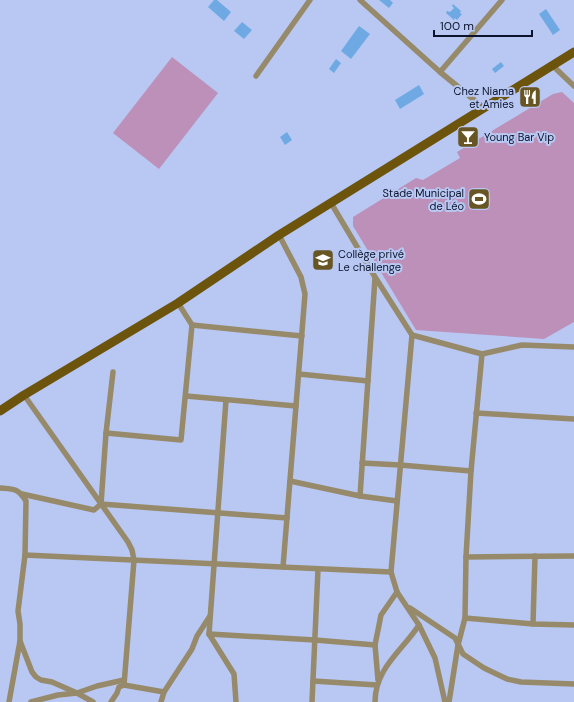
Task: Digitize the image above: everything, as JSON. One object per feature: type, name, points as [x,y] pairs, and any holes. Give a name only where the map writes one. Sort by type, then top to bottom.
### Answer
[{"type":"main road","points":[[0,411],[24,395],[178,303],[279,235],[574,52]]},
{"type":"street","points":[[256,76],[310,0]]},
{"type":"street","points":[[360,0],[440,72],[484,108]]},
{"type":"street","points":[[440,72],[500,1]]},
{"type":"street","points":[[552,65],[574,86]]},
{"type":"street","points":[[331,203],[375,277],[412,335],[391,572],[398,592],[419,625],[435,658],[445,702]]},
{"type":"street","points":[[279,235],[301,277],[305,294],[283,567]]},
{"type":"street","points":[[360,496],[375,277]]},
{"type":"street","points":[[106,433],[181,440],[192,325],[178,303]]},
{"type":"street","points":[[192,325],[302,336]]},
{"type":"street","points":[[412,335],[482,354],[522,345],[574,347]]},
{"type":"street","points":[[449,702],[458,645],[465,618],[466,557],[471,471],[482,354]]},
{"type":"street","points":[[101,504],[106,433],[113,372]]},
{"type":"street","points":[[299,374],[368,381]]},
{"type":"street","points":[[24,395],[128,542],[132,550],[134,560],[124,683],[119,687],[111,702]]},
{"type":"street","points":[[186,396],[296,406]]},
{"type":"street","points":[[226,400],[209,634],[234,674],[236,702]]},
{"type":"street","points":[[476,413],[574,419]]},
{"type":"street","points":[[362,463],[400,464],[471,471]]},
{"type":"street","points":[[290,481],[360,496],[397,501]]},
{"type":"street","points":[[0,488],[16,489],[22,494],[26,501],[25,555],[18,611],[20,641],[9,702]]},
{"type":"street","points":[[22,494],[94,510],[101,504],[287,518]]},
{"type":"street","points":[[25,555],[391,572]]},
{"type":"street","points":[[533,624],[535,556]]},
{"type":"street","points":[[466,557],[574,556]]},
{"type":"street","points":[[312,702],[318,569]]},
{"type":"street","points":[[375,702],[378,683],[375,645],[381,616],[398,592]]},
{"type":"street","points":[[406,606],[428,622],[455,638],[464,654],[484,668],[507,679],[521,682],[574,684]]},
{"type":"street","points":[[161,702],[164,692],[192,649],[197,636],[210,615]]},
{"type":"street","points":[[465,618],[533,624],[574,625]]},
{"type":"street","points":[[378,683],[388,662],[411,637],[419,625]]},
{"type":"street","points":[[209,634],[375,645]]},
{"type":"street","points":[[20,641],[32,672],[36,677],[41,680],[52,682],[93,702]]},
{"type":"street","points":[[313,681],[378,683]]},
{"type":"street","points":[[30,702],[58,695],[77,693],[97,686],[124,683],[164,692]]},
{"type":"shaded area","points":[[172,57],[218,93],[159,169],[113,133]]},
{"type":"shaded area","name":"Stade Municipal de Léo","points":[[562,92],[574,103],[574,322],[544,339],[416,330],[353,226],[353,217],[416,178],[423,180],[460,158],[457,152],[553,94]]},
{"type":"building","points":[[214,0],[217,0],[231,12],[224,21],[208,7]]},
{"type":"building","points":[[379,0],[390,0],[393,3],[389,8]]},
{"type":"building","points":[[453,4],[461,11],[460,13],[462,14],[457,20],[455,18],[454,20],[446,13],[447,11],[450,12],[454,8],[452,6]]},
{"type":"building","points":[[546,9],[560,30],[553,35],[539,14]]},
{"type":"building","points":[[242,22],[252,30],[244,39],[234,31]]},
{"type":"building","points":[[359,26],[370,34],[351,59],[341,51]]},
{"type":"building","points":[[336,59],[341,63],[334,73],[329,69]]},
{"type":"building","points":[[501,62],[504,66],[495,73],[492,69]]},
{"type":"building","points":[[419,85],[424,94],[400,109],[395,100]]},
{"type":"building","points":[[287,132],[292,140],[285,145],[280,137]]},
{"type":"place","name":"Chez Niama et Amies","points":[[530,97]]},
{"type":"place","name":"Young Bar Vip","points":[[468,137]]},
{"type":"place","name":"Stade Municipal de Léo","points":[[479,199]]},
{"type":"place","name":"Collège privé Le challenge","points":[[323,260]]}]
